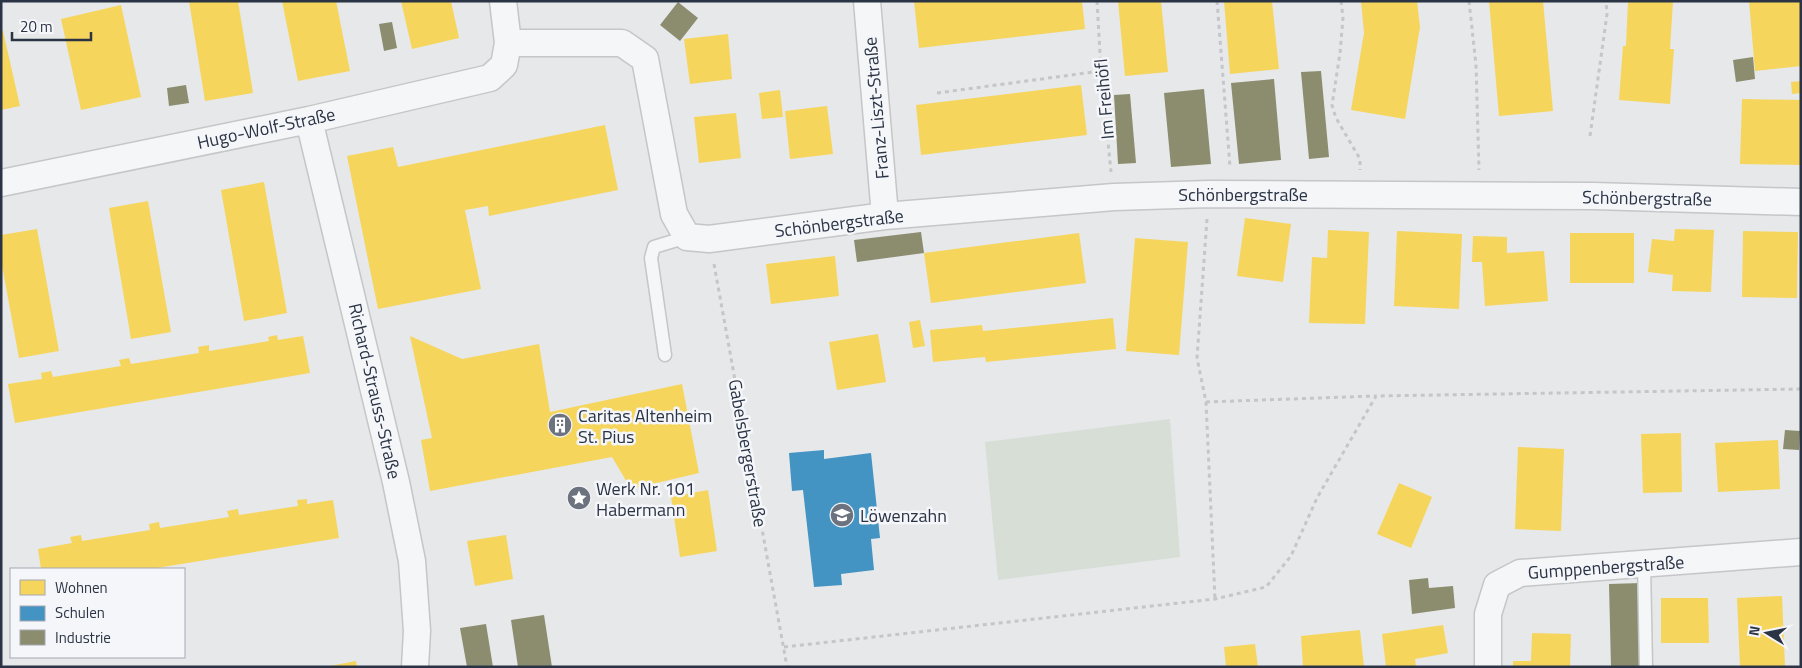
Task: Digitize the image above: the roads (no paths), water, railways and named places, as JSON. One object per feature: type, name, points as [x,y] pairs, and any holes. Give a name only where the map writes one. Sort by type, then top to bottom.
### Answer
[{"type":"street","points":[[503,1],[508,43],[622,43],[645,59],[674,214],[698,238]]},
{"type":"street","name":"Franz-Liszt-Straße","points":[[867,1],[885,216]]},
{"type":"street","name":"Hugo-Wolf-Straße","points":[[1,183],[309,120],[490,78],[504,65],[508,43]]},
{"type":"street","name":"Richard-Strauss-Straße","points":[[309,120],[394,472],[412,561],[416,631],[415,667]]},
{"type":"street","name":"Schönbergstraße","points":[[698,238],[885,216],[1114,197],[1221,193],[1593,196],[1801,202]]},
{"type":"street","name":"Gumppenbergstraße","points":[[1488,667],[1488,614],[1497,585],[1520,573],[1801,552]]},
{"type":"lane","points":[[665,355],[651,258],[654,247],[698,238]]},
{"type":"lane","points":[[1644,564],[1646,667]]},
{"type":"place","name":"Caritas Altenheim St. Pius","points":[[560,425]]},
{"type":"place","name":"Werk Nr. 101 Habermann","points":[[579,498]]},
{"type":"place","name":"Löwenzahn","points":[[842,515]]}]
